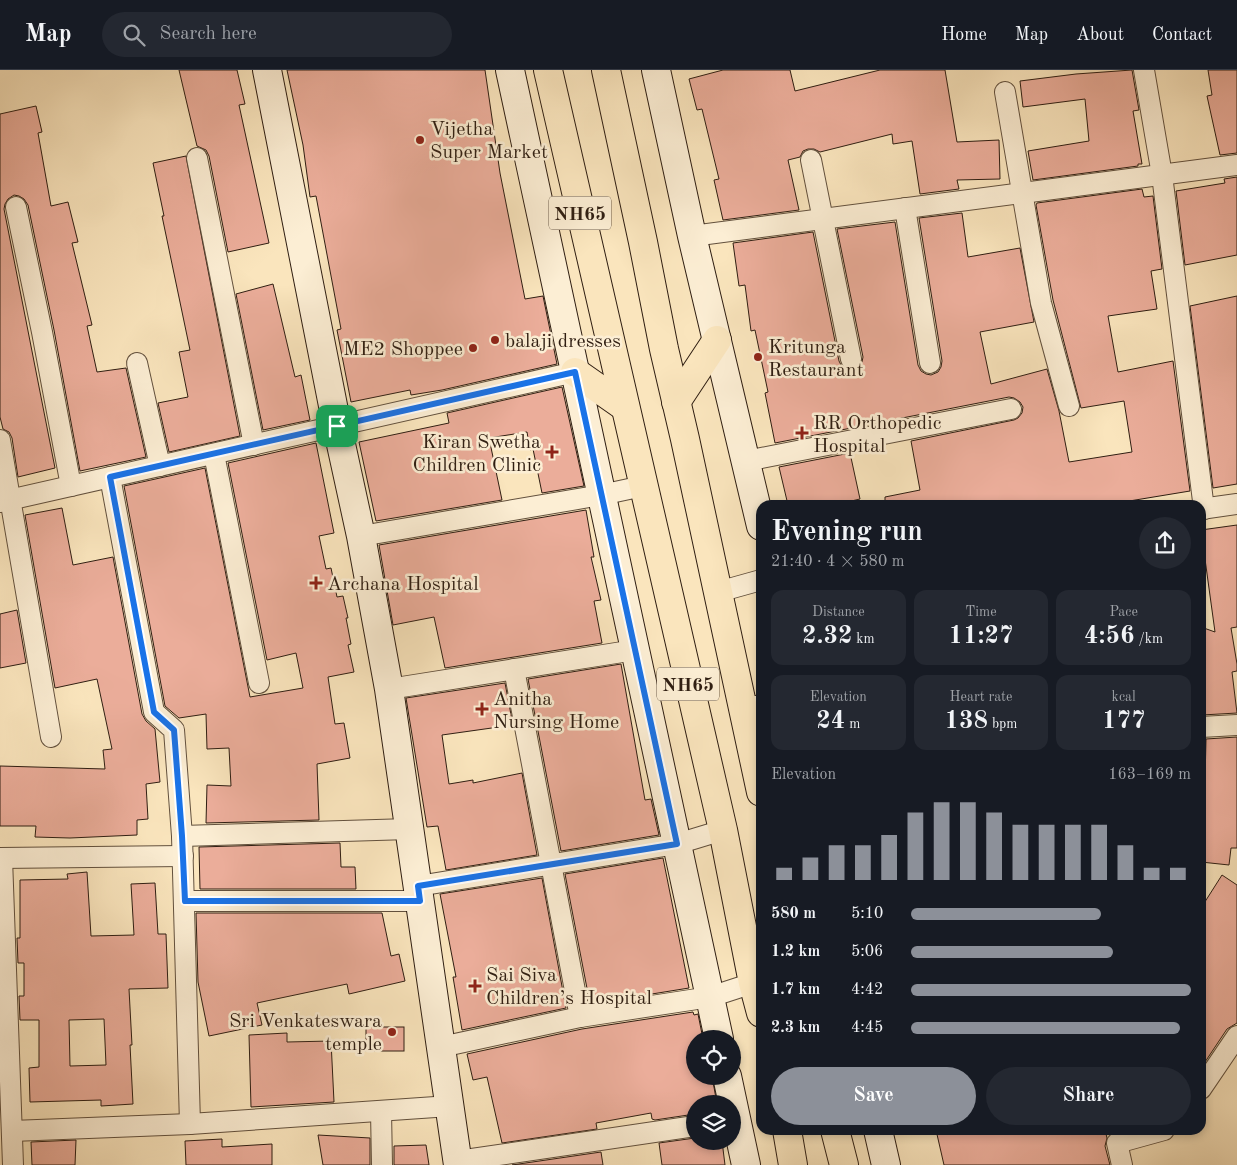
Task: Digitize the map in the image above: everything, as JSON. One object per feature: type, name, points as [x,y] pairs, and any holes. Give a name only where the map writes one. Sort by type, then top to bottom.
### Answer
[{"type":"highway","name":"NH65","points":[[548,70],[723,830],[756,995]]},
{"type":"highway","name":"NH65","points":[[606,70],[664,349],[718,592],[752,706],[756,744]]},
{"type":"highway","points":[[676,402],[716,340]]},
{"type":"highway","points":[[575,372],[624,406]]},
{"type":"highway","points":[[788,1135],[793,1165]]},
{"type":"highway","points":[[836,1135],[844,1165]]},
{"type":"street","points":[[267,70],[337,426],[361,536],[389,690],[458,1163],[686,1127]]},
{"type":"street","points":[[510,70],[717,1030]]},
{"type":"street","points":[[656,70],[692,236],[756,504]]},
{"type":"street","points":[[1144,70],[1162,175],[1201,500]]},
{"type":"street","points":[[1005,92],[1041,303],[1069,406]]},
{"type":"street","points":[[196,158],[254,445]]},
{"type":"street","points":[[811,160],[851,359]]},
{"type":"street","points":[[692,236],[1237,165]]},
{"type":"street","points":[[16,207],[71,486]]},
{"type":"street","points":[[905,208],[930,363]]},
{"type":"street","points":[[137,363],[160,466]]},
{"type":"street","points":[[5,501],[575,372]]},
{"type":"street","points":[[746,461],[1011,409]]},
{"type":"street","points":[[0,440],[5,501],[51,737]]},
{"type":"street","points":[[214,454],[259,683]]},
{"type":"street","points":[[110,477],[154,712],[174,730],[183,846],[190,1124]]},
{"type":"street","points":[[361,536],[602,495],[643,486]]},
{"type":"street","points":[[1206,508],[1237,504]]},
{"type":"street","points":[[718,592],[756,581]]},
{"type":"street","points":[[389,690],[635,650]]},
{"type":"street","points":[[514,669],[580,1017]]},
{"type":"street","points":[[1206,727],[1237,725]]},
{"type":"street","points":[[13,1165],[1,858],[410,829]]},
{"type":"street","points":[[185,901],[419,893],[550,865],[677,844],[723,830]]},
{"type":"street","points":[[441,1047],[580,1017],[710,998],[753,984]]},
{"type":"street","points":[[1206,1082],[1237,1036]]},
{"type":"street","points":[[12,1132],[190,1124],[450,1106]]},
{"type":"street","points":[[381,1111],[382,1165]]},
{"type":"street","points":[[879,1135],[886,1165]]},
{"type":"street","points":[[1122,1165],[1117,1143],[1147,1135]]},
{"type":"street","points":[[741,1146],[746,1165]]},
{"type":"building","points":[[179,70],[237,70],[245,104],[239,105],[269,243],[228,252],[209,156],[206,150],[197,146]]},
{"type":"building","points":[[287,70],[485,70],[500,173],[525,299],[543,296],[557,364],[442,390],[411,395],[410,390],[351,402],[337,330],[341,329],[316,196],[310,197],[303,145]]},
{"type":"building","points":[[723,70],[790,70],[795,91],[880,70],[945,70],[957,142],[999,140],[1000,179],[957,180],[959,189],[920,194],[912,141],[893,144],[892,134],[820,152],[808,149],[803,151],[800,157],[788,160],[799,210],[723,220],[714,180],[719,179],[702,109],[697,110],[689,79]]},
{"type":"building","points":[[1132,70],[1139,110],[1133,111],[1142,164],[1033,180],[1028,151],[1089,141],[1085,99],[1023,107],[1020,81]]},
{"type":"building","points":[[1208,70],[1237,70],[1237,153],[1220,155],[1207,96],[1212,95]]},
{"type":"building","points":[[36,106],[42,132],[38,133],[51,206],[68,202],[78,242],[72,243],[92,325],[87,326],[97,372],[126,368],[146,457],[80,471],[54,330],[28,205],[24,199],[14,195],[8,199],[4,209],[55,468],[18,477],[12,438],[9,432],[3,429],[0,417],[0,114]]},
{"type":"building","points":[[186,156],[240,436],[169,452],[158,403],[188,397],[179,352],[190,350],[153,163]]},
{"type":"building","points":[[1237,177],[1237,255],[1185,265],[1176,191],[1225,183],[1224,179]]},
{"type":"building","points":[[1142,189],[1144,197],[1153,196],[1162,269],[1151,271],[1157,309],[1108,316],[1118,372],[1173,361],[1190,491],[1135,500],[885,500],[885,497],[920,490],[911,441],[1014,420],[1022,413],[1023,407],[1020,402],[1009,397],[775,443],[765,393],[768,392],[755,330],[751,331],[745,285],[739,286],[733,243],[813,232],[839,361],[842,367],[853,371],[859,368],[863,357],[837,229],[895,222],[918,365],[921,371],[931,375],[938,372],[942,361],[919,218],[962,213],[968,257],[1020,248],[1034,322],[980,332],[991,384],[1047,369],[1059,411],[1069,462],[1132,452],[1124,401],[1081,408],[1053,300],[1037,203]]},
{"type":"building","points":[[273,284],[295,377],[301,375],[310,420],[263,430],[236,294]]},
{"type":"building","points":[[1237,296],[1237,484],[1213,488],[1190,306]]},
{"type":"building","points":[[562,387],[584,486],[542,493],[533,449],[530,450],[527,432],[489,438],[502,500],[376,521],[359,442],[449,423],[447,413]]},
{"type":"building","points":[[316,443],[334,533],[319,536],[326,569],[331,568],[337,597],[343,596],[351,644],[348,645],[354,672],[328,677],[335,724],[344,723],[350,758],[317,764],[319,820],[206,823],[207,785],[231,786],[229,748],[207,749],[206,714],[179,718],[165,706],[124,486],[205,468],[250,697],[303,688],[296,653],[267,660],[228,463]]},
{"type":"building","points":[[850,453],[860,499],[787,500],[779,467]]},
{"type":"building","points":[[62,508],[73,565],[113,557],[142,714],[146,721],[155,729],[160,782],[146,784],[148,819],[137,820],[137,835],[70,838],[35,837],[36,826],[0,826],[0,766],[105,769],[103,750],[112,749],[97,679],[55,688],[25,515]]},
{"type":"building","points":[[586,510],[594,557],[591,557],[601,600],[594,601],[602,643],[445,668],[434,617],[393,625],[379,545]]},
{"type":"building","points":[[1237,525],[1237,627],[1231,628],[1237,664],[1237,671],[1232,672],[1237,713],[1206,715],[1206,629],[1215,632],[1206,566],[1206,529]]},
{"type":"building","points":[[17,610],[26,663],[0,668],[0,614]]},
{"type":"building","points":[[621,664],[645,800],[651,799],[659,835],[561,851],[528,679]]},
{"type":"building","points":[[505,683],[513,725],[442,735],[449,784],[473,780],[473,783],[522,773],[537,855],[446,870],[438,826],[427,827],[406,698]]},
{"type":"building","points":[[1237,737],[1237,848],[1231,848],[1229,865],[1206,863],[1206,739]]},
{"type":"building","points":[[340,843],[341,867],[355,867],[356,889],[200,889],[199,847]]},
{"type":"building","points":[[663,858],[689,988],[590,1004],[565,874]]},
{"type":"building","points":[[87,872],[91,936],[134,935],[131,884],[155,883],[158,934],[166,934],[168,988],[129,989],[133,1104],[101,1106],[101,1100],[30,1102],[29,1068],[39,1067],[39,1020],[20,1020],[19,996],[24,996],[24,963],[18,963],[17,938],[20,938],[20,880],[68,879],[67,874]],"holes":[[[104,1019],[106,1065],[70,1066],[69,1020]]]},
{"type":"building","points":[[1222,875],[1237,885],[1237,1023],[1227,1029],[1206,1060],[1206,900]]},
{"type":"building","points":[[542,878],[566,1008],[462,1030],[453,977],[456,977],[440,894]]},
{"type":"building","points":[[196,913],[382,913],[391,956],[399,954],[405,981],[349,994],[347,984],[257,1003],[262,1025],[209,1036],[198,982]]},
{"type":"building","points":[[693,1012],[694,1015],[698,1014],[701,1030],[686,1030],[686,1085],[714,1085],[715,1095],[686,1095],[686,1115],[655,1120],[652,1119],[651,1113],[596,1123],[597,1129],[502,1143],[487,1077],[473,1080],[467,1054],[582,1029]]},
{"type":"building","points":[[366,1027],[404,1027],[404,1051],[366,1051]]},
{"type":"building","points":[[287,1033],[287,1042],[331,1041],[334,1102],[251,1107],[249,1035]]},
{"type":"building","points":[[318,1135],[370,1138],[370,1165],[323,1165]]},
{"type":"building","points":[[937,1135],[1106,1135],[1105,1146],[1110,1165],[944,1165]]},
{"type":"building","points":[[222,1139],[222,1147],[272,1144],[272,1165],[186,1165],[185,1141]]},
{"type":"building","points":[[686,1139],[686,1150],[723,1150],[725,1165],[662,1165],[659,1143]]},
{"type":"building","points":[[76,1140],[75,1165],[32,1165],[31,1142]]},
{"type":"building","points":[[426,1145],[429,1165],[394,1165],[394,1146]]},
{"type":"building","points":[[601,1152],[603,1165],[512,1165]]},
{"type":"place","name":"Vijetha Super Market","points":[[420,140]]},
{"type":"place","name":"balaji dresses","points":[[495,340]]},
{"type":"place","name":"ME2 Shoppee","points":[[473,348]]},
{"type":"place","name":"Kritunga Restaurant","points":[[758,357]]},
{"type":"place","name":"RR Orthopedic Hospital","points":[[802,433]]},
{"type":"place","name":"Kiran Swetha Children Clinic","points":[[552,452]]},
{"type":"place","name":"Archana Hospital","points":[[316,583]]},
{"type":"place","name":"Anitha Nursing Home","points":[[482,709]]},
{"type":"place","name":"Sai Siva Children’s Hospital","points":[[475,986]]},
{"type":"place","name":"Sri Venkateswara temple","points":[[392,1032]]},
{"type":"route","points":[[575,372],[677,844],[418,886],[420,901],[185,901],[174,730],[154,712],[110,477],[337,426],[575,372]]}]
